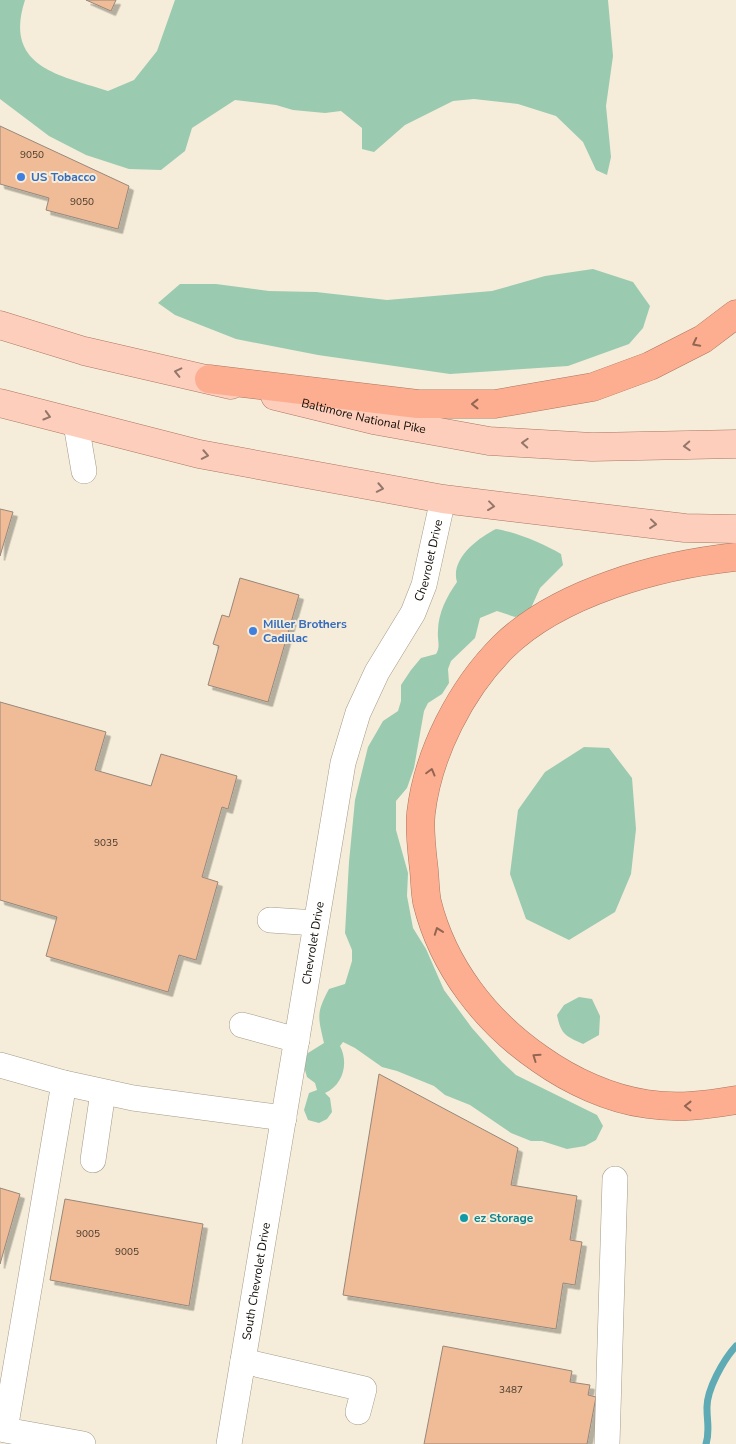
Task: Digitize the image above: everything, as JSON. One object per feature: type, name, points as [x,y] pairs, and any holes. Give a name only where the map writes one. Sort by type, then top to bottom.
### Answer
[{"type":"highway","points":[[209,380],[418,404],[495,404],[594,387],[650,366],[703,339],[736,314]]},
{"type":"highway","points":[[736,557],[692,561],[634,576],[581,596],[539,620],[504,647],[470,687],[449,724],[432,768],[421,814],[427,902],[444,950],[464,986],[490,1018],[522,1047],[559,1073],[598,1091],[646,1104],[694,1107],[736,1100]]},
{"type":"main road","name":"Baltimore National Pike","points":[[0,325],[84,351],[373,420],[489,440],[592,447],[736,444]]},
{"type":"main road","points":[[0,338],[84,351]]},
{"type":"main road","points":[[0,402],[76,424],[199,454],[443,499],[685,528],[736,529]]},
{"type":"street","points":[[76,424],[84,471]]},
{"type":"street","name":"Chevrolet Drive","points":[[284,1118],[343,763],[358,713],[377,672],[413,613],[424,585],[443,499]]},
{"type":"street","points":[[270,920],[316,923]]},
{"type":"street","points":[[242,1025],[297,1040]]},
{"type":"street","points":[[0,1065],[64,1083],[133,1098],[284,1118]]},
{"type":"street","points":[[64,1083],[6,1430],[83,1444]]},
{"type":"street","points":[[93,1160],[103,1092]]},
{"type":"street","name":"South Chevrolet Drive","points":[[228,1444],[284,1118]]},
{"type":"street","points":[[607,1444],[615,1179]]},
{"type":"street","points":[[242,1361],[364,1389],[358,1412]]},
{"type":"green space","points":[[0,0],[25,0],[20,22],[22,40],[29,54],[40,65],[54,73],[108,91],[134,80],[157,51],[175,0],[608,0],[613,56],[606,106],[611,157],[607,175],[596,170],[583,142],[556,116],[518,104],[474,99],[453,101],[405,125],[374,152],[362,149],[362,128],[341,111],[325,113],[293,110],[276,105],[235,100],[192,128],[185,151],[161,170],[129,169],[86,155],[49,136],[0,99]]},
{"type":"green space","points":[[593,269],[633,282],[650,306],[643,328],[629,344],[568,366],[450,374],[318,355],[236,339],[175,315],[158,303],[180,284],[216,284],[269,291],[316,292],[387,300],[492,291],[545,276]]},
{"type":"green space","points":[[496,529],[538,542],[554,550],[561,554],[563,565],[540,588],[531,608],[524,614],[515,617],[497,611],[480,618],[475,638],[451,661],[448,669],[449,683],[442,694],[428,703],[424,711],[414,768],[407,788],[396,801],[396,830],[408,873],[407,896],[413,928],[426,949],[444,990],[472,1028],[516,1075],[597,1115],[603,1126],[596,1140],[585,1146],[567,1149],[542,1141],[531,1141],[511,1133],[470,1105],[445,1095],[434,1086],[382,1067],[343,1042],[340,1046],[344,1059],[343,1073],[336,1085],[325,1093],[330,1098],[332,1112],[327,1119],[319,1123],[308,1120],[304,1110],[309,1093],[317,1090],[315,1083],[307,1077],[303,1063],[308,1053],[324,1043],[319,1015],[320,1010],[329,989],[345,984],[352,961],[352,950],[345,933],[349,862],[355,800],[368,747],[383,721],[398,711],[401,701],[401,685],[411,670],[421,658],[436,654],[439,646],[438,624],[441,611],[457,582],[456,573],[462,557],[481,538]]},
{"type":"green space","points":[[584,747],[609,748],[632,778],[636,829],[631,874],[615,912],[569,940],[526,919],[510,874],[518,810],[545,772]]},
{"type":"green space","points":[[579,997],[592,999],[600,1016],[599,1035],[583,1044],[565,1034],[560,1027],[557,1015],[564,1005]]},
{"type":"building","points":[[86,0],[116,0],[111,11]]},
{"type":"building","points":[[0,126],[129,186],[118,229],[46,210],[49,198],[0,184]]},
{"type":"building","points":[[0,509],[13,512],[0,556]]},
{"type":"building","name":"Miller Brothers Cadillac","points":[[240,578],[299,595],[268,702],[208,685],[219,646],[213,644],[222,615],[229,617]]},
{"type":"building","points":[[0,702],[106,732],[95,770],[151,786],[161,754],[237,776],[228,809],[222,807],[202,877],[218,882],[196,960],[179,955],[168,992],[46,956],[57,917],[0,900]]},
{"type":"building","name":"ez Storage","points":[[379,1074],[518,1148],[511,1185],[577,1196],[570,1240],[582,1242],[575,1285],[563,1283],[556,1329],[343,1295]]},
{"type":"building","points":[[0,1188],[20,1194],[0,1264]]},
{"type":"building","points":[[65,1199],[203,1224],[189,1306],[50,1280]]},
{"type":"building","points":[[443,1346],[572,1371],[570,1382],[590,1385],[588,1395],[596,1397],[587,1444],[424,1444]]},
{"type":"waterway","points":[[706,1444],[708,1431],[707,1401],[709,1393],[721,1367],[736,1346]]},
{"type":"place","name":"US Tobacco","points":[[21,177]]},
{"type":"place","name":"Miller Brothers Cadillac","points":[[253,631]]},
{"type":"place","name":"ez Storage","points":[[464,1218]]}]
